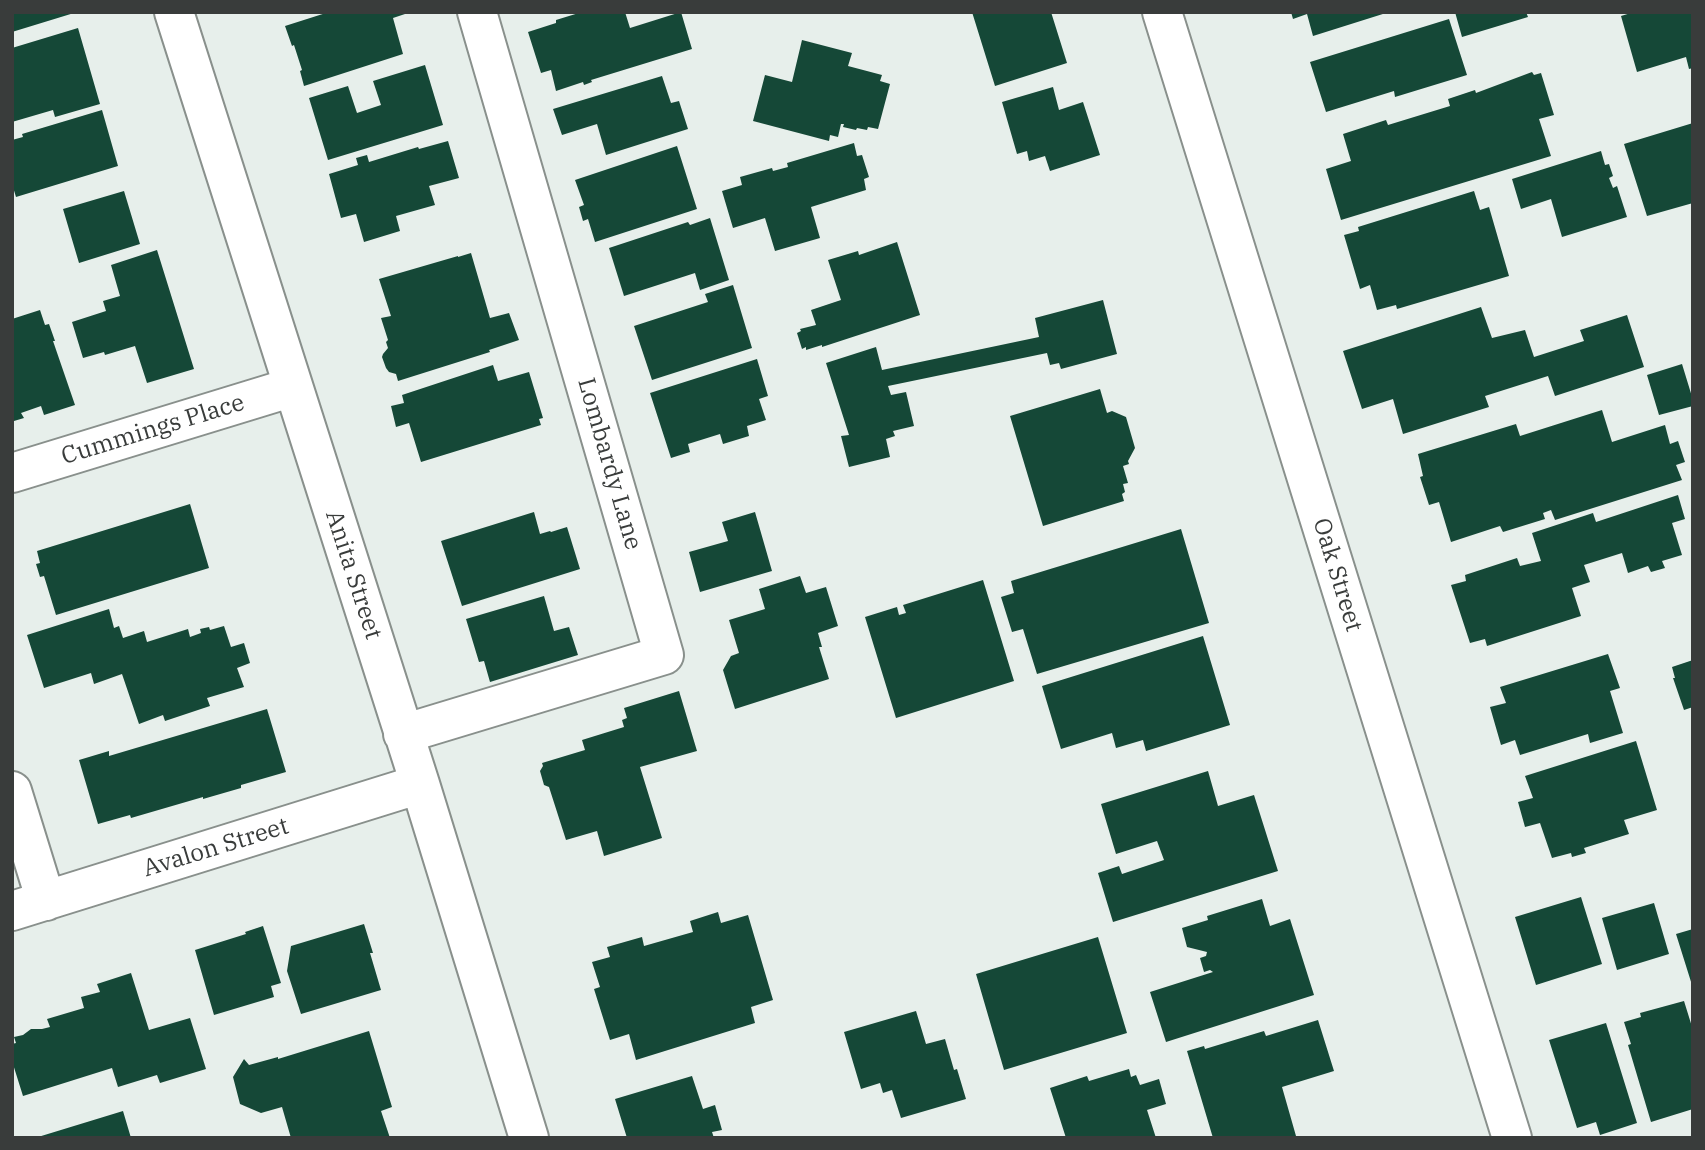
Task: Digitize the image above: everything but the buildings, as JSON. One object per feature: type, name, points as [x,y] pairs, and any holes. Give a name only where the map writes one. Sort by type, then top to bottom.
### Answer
[{"type":"street","name":"Anita Street","points":[[174,12],[420,783],[529,1138]]},
{"type":"street","name":"Lombardy Lane","points":[[403,734],[664,655],[477,12]]},
{"type":"street","name":"Oak Street","points":[[1162,12],[1513,1138]]},
{"type":"street","name":"Cummings Place","points":[[12,473],[293,387]]},
{"type":"street","name":"Avalon Street","points":[[29,906],[420,783]]},
{"type":"street","points":[[12,791],[29,906]]}]
